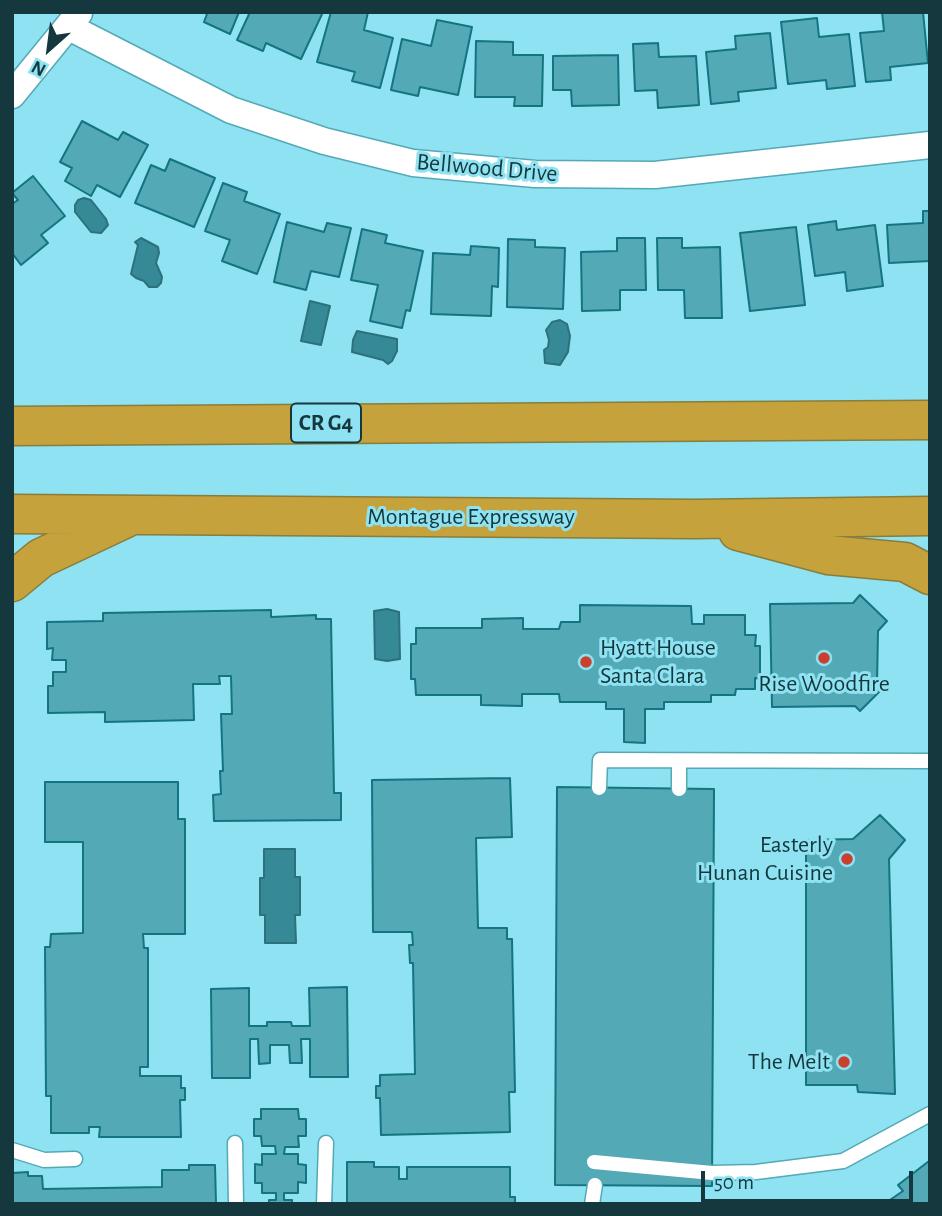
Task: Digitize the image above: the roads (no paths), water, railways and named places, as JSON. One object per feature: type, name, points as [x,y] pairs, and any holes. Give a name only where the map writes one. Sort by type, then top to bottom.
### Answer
[{"type":"highway","name":"CR G4","points":[[12,426],[930,420]]},
{"type":"highway","name":"Montague Expressway","points":[[12,514],[695,519],[930,516]]},
{"type":"highway","points":[[12,582],[41,558],[134,514]]},
{"type":"highway","points":[[695,519],[828,555],[905,562],[930,575]]},
{"type":"street","points":[[12,96],[74,20]]},
{"type":"street","name":"Bellwood Drive","points":[[74,20],[231,110],[324,141],[413,163],[535,174],[654,175],[930,145]]},
{"type":"lane","points":[[599,788],[600,760],[930,761]]},
{"type":"lane","points":[[678,761],[679,789]]},
{"type":"lane","points":[[594,1162],[712,1173],[756,1172],[843,1161],[930,1114]]},
{"type":"lane","points":[[235,1143],[236,1204]]},
{"type":"lane","points":[[324,1204],[326,1143]]},
{"type":"lane","points":[[13,1149],[44,1160],[75,1159]]},
{"type":"lane","points":[[593,1204],[595,1185]]},
{"type":"water","points":[[78,200],[91,200],[106,219],[108,225],[101,233],[91,232],[75,212]]},
{"type":"water","points":[[141,238],[158,247],[156,263],[162,277],[157,287],[149,287],[131,274],[138,245],[135,242]]},
{"type":"water","points":[[310,301],[330,306],[321,345],[301,341]]},
{"type":"water","points":[[560,320],[567,324],[570,336],[568,352],[560,365],[545,363],[544,350],[548,347],[549,340],[546,330],[552,322]]},
{"type":"water","points":[[357,331],[397,339],[397,351],[392,361],[388,364],[383,360],[352,352]]},
{"type":"water","points":[[387,609],[399,612],[400,659],[387,661],[375,659],[374,611]]},
{"type":"water","points":[[264,849],[295,849],[295,877],[300,877],[300,915],[295,915],[296,943],[265,943],[265,915],[260,915],[260,878],[264,878]]},
{"type":"place","name":"Rise Woodfire","points":[[824,658]]},
{"type":"place","name":"Hyatt House Santa Clara","points":[[586,662]]},
{"type":"place","name":"Easterly Hunan Cuisine","points":[[847,859]]},
{"type":"place","name":"The Melt","points":[[844,1062]]}]
